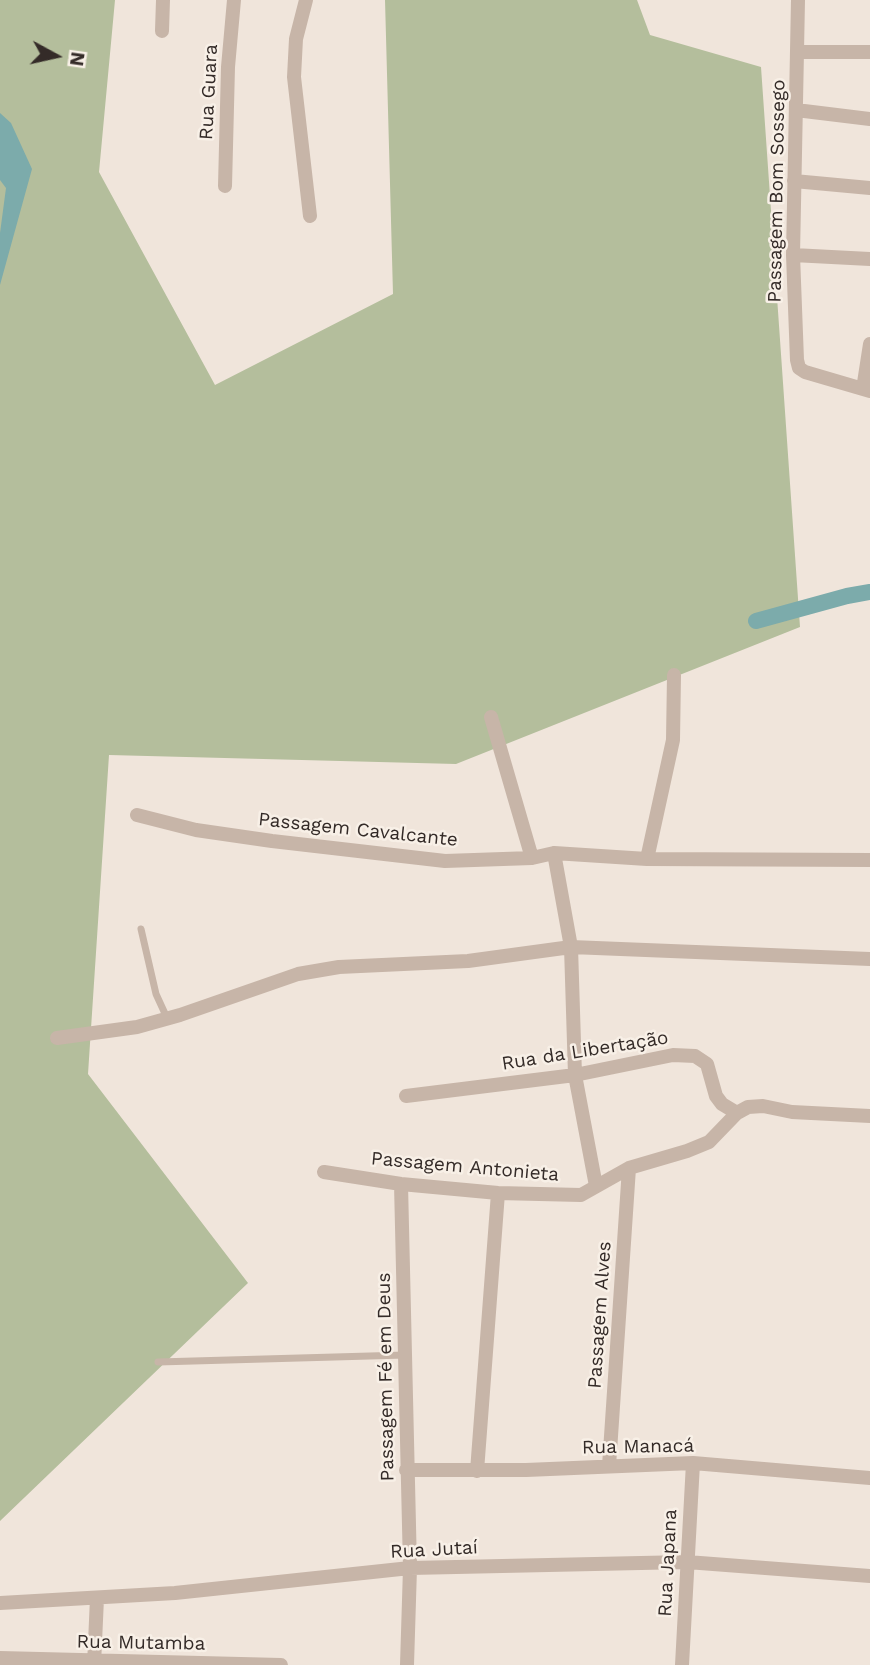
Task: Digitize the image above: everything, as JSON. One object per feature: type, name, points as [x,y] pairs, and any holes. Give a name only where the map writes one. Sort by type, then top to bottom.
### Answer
[{"type":"street","points":[[162,31],[163,0]]},
{"type":"street","name":"Rua Guara","points":[[225,186],[227,79],[234,0]]},
{"type":"street","points":[[306,0],[296,39],[294,77],[310,216]]},
{"type":"street","name":"Passagem Bom Sossego","points":[[798,0],[793,254],[797,360],[799,368],[811,374],[867,390]]},
{"type":"street","points":[[798,52],[870,52]]},
{"type":"street","points":[[796,110],[870,119]]},
{"type":"street","points":[[794,181],[870,188]]},
{"type":"street","points":[[793,254],[870,260]]},
{"type":"street","points":[[867,390],[870,344]]},
{"type":"street","points":[[647,859],[673,740],[674,675]]},
{"type":"street","points":[[492,717],[531,858]]},
{"type":"street","name":"Passagem Cavalcante","points":[[137,815],[208,832],[432,860],[531,858],[554,853],[647,859],[870,860]]},
{"type":"street","points":[[554,853],[571,947],[575,1075],[596,1186]]},
{"type":"street","points":[[57,1038],[138,1027],[298,974],[339,967],[468,961],[571,947],[870,959]]},
{"type":"street","name":"Rua da Libertação","points":[[406,1096],[575,1075],[673,1055],[695,1056],[707,1063],[716,1096],[722,1104],[737,1113]]},
{"type":"street","points":[[737,1113],[748,1107],[763,1106],[792,1112],[870,1116]]},
{"type":"street","name":"Passagem Antonieta","points":[[324,1172],[401,1184],[498,1193],[582,1195],[629,1168],[687,1152],[709,1142],[737,1113]]},
{"type":"street","name":"Passagem Alves","points":[[609,1466],[629,1168]]},
{"type":"street","name":"Passagem Fé em Deus","points":[[401,1184],[410,1568],[407,1665]]},
{"type":"street","points":[[477,1471],[498,1193]]},
{"type":"street","name":"Rua Manacá","points":[[406,1470],[477,1471],[693,1463],[870,1478]]},
{"type":"street","name":"Rua Japana","points":[[682,1665],[693,1463]]},
{"type":"street","name":"Rua Jutaí","points":[[0,1603],[175,1593],[410,1568],[687,1562],[870,1576]]},
{"type":"street","points":[[94,1663],[97,1598]]},
{"type":"street","name":"Rua Mutamba","points":[[0,1658],[94,1663],[281,1665]]},
{"type":"lane","points":[[141,929],[156,994],[167,1019]]},
{"type":"lane","points":[[158,1362],[404,1355]]},
{"type":"green space","points":[[0,0],[115,0],[99,172],[215,385],[393,294],[385,0],[637,0],[650,35],[761,67],[800,627],[456,764],[109,755],[88,1074],[248,1283],[0,1521]]},
{"type":"water","points":[[0,113],[11,123],[32,169],[0,285],[0,233],[6,188],[0,180]]},
{"type":"waterway","points":[[756,621],[870,592]]}]
